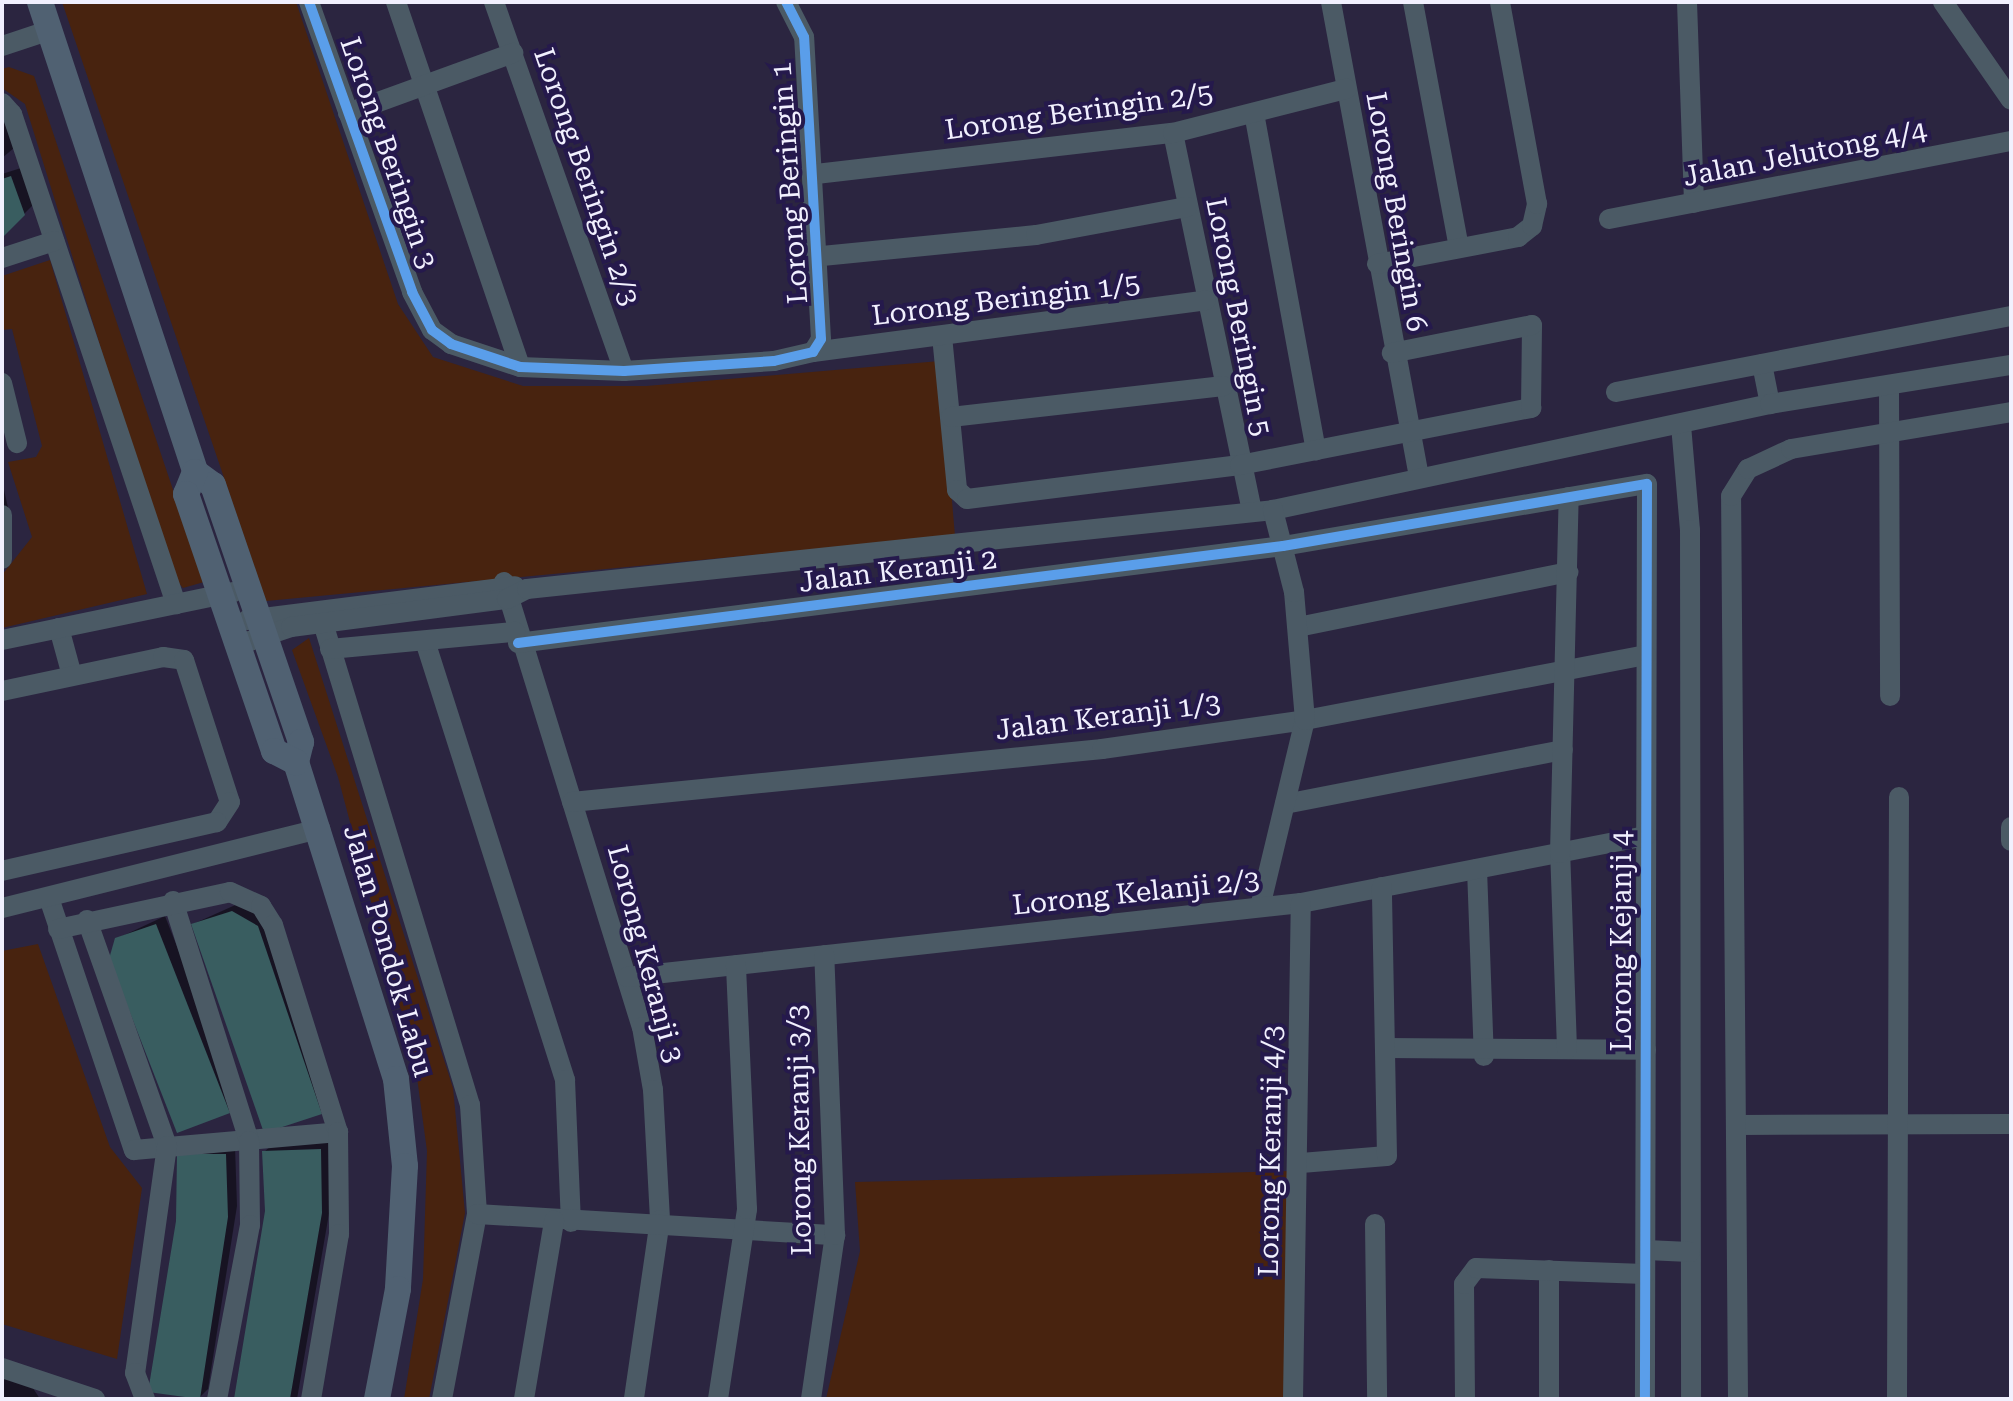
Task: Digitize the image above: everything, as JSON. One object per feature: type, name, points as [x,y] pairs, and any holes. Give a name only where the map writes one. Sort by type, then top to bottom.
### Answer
[{"type":"main road","points":[[40,2],[195,472]]},
{"type":"main road","name":"Jalan Pondok Labu","points":[[296,762],[274,751],[186,494],[195,472],[213,485],[301,742],[296,762],[320,829],[396,1079],[404,1151],[398,1289],[377,1399]]},
{"type":"street","name":"Lorong Beringin 3","points":[[309,2],[425,320]]},
{"type":"street","points":[[396,2],[520,367]]},
{"type":"street","name":"Lorong Beringin 2/3","points":[[494,2],[624,371]]},
{"type":"street","name":"Lorong Beringin 1","points":[[786,2],[804,37],[816,174],[822,256],[822,327],[813,352]]},
{"type":"street","name":"Lorong Beringin 6","points":[[1331,2],[1406,431],[1419,477]]},
{"type":"street","points":[[1413,2],[1459,248]]},
{"type":"street","points":[[1377,264],[1528,233],[1536,214],[1500,2]]},
{"type":"street","points":[[1687,2],[1694,203]]},
{"type":"street","points":[[1943,2],[2011,100]]},
{"type":"street","points":[[2,46],[50,30]]},
{"type":"street","points":[[348,113],[513,53]]},
{"type":"street","name":"Lorong Beringin 2/5","points":[[816,174],[1173,133],[1346,89]]},
{"type":"street","points":[[2,103],[12,114],[176,604]]},
{"type":"street","points":[[1254,113],[1316,450]]},
{"type":"street","name":"Lorong Beringin 5","points":[[1173,133],[1240,465],[1283,546],[1298,627],[1305,720],[1260,907]]},
{"type":"street","name":"Jalan Jelutong 4/4","points":[[1609,219],[2011,141]]},
{"type":"street","points":[[822,256],[1036,235],[1187,207]]},
{"type":"street","points":[[2,258],[54,241]]},
{"type":"street","name":"Lorong Beringin 1/5","points":[[425,320],[451,344],[520,367],[624,371],[813,352],[1206,300]]},
{"type":"street","points":[[1616,392],[2011,316]]},
{"type":"street","points":[[942,336],[957,490],[967,499],[1240,465],[1531,408],[1532,325],[1392,353]]},
{"type":"street","points":[[1762,364],[1770,404]]},
{"type":"street","points":[[234,635],[261,626],[506,590],[1262,511],[1770,404],[2011,365]]},
{"type":"street","points":[[951,417],[1223,386]]},
{"type":"street","points":[[1889,387],[1890,696]]},
{"type":"street","points":[[3,388],[17,443]]},
{"type":"street","points":[[1738,1399],[1740,1125],[1731,496],[1748,469],[1791,449],[2011,412]]},
{"type":"street","points":[[1681,425],[1690,530],[1691,1399]]},
{"type":"street","name":"Jalan Keranji 2","points":[[330,649],[425,641],[517,638],[1283,546],[1647,484]]},
{"type":"street","name":"Lorong Kejanji 4","points":[[1645,1399],[1647,484]]},
{"type":"street","points":[[1567,1049],[1560,853],[1569,497]]},
{"type":"street","points":[[2,515],[2,559]]},
{"type":"street","points":[[1298,627],[1568,572]]},
{"type":"street","points":[[2,640],[221,596],[248,587]]},
{"type":"street","points":[[261,626],[323,623],[506,590]]},
{"type":"street","name":"Lorong Keranji 3","points":[[506,590],[517,638],[627,977],[653,1090],[660,1220],[634,1399]]},
{"type":"street","points":[[323,623],[465,1076],[477,1214],[442,1399]]},
{"type":"street","points":[[59,628],[71,672]]},
{"type":"street","points":[[425,641],[565,1080],[562,1221],[524,1399]]},
{"type":"street","name":"Jalan Keranji 1/3","points":[[572,802],[1102,749],[1305,720],[1646,655]]},
{"type":"street","points":[[2,691],[71,672],[163,657],[191,669],[230,802],[217,822],[2,871]]},
{"type":"street","points":[[1285,804],[1563,750]]},
{"type":"street","points":[[1897,1399],[1895,1126],[1899,797]]},
{"type":"street","points":[[2011,827],[2011,841]]},
{"type":"street","points":[[2,908],[320,829]]},
{"type":"street","name":"Lorong Kelanji 2/3","points":[[627,977],[1301,903],[1646,836]]},
{"type":"street","points":[[1477,869],[1484,1052]]},
{"type":"street","points":[[1301,1163],[1387,1156],[1382,887]]},
{"type":"street","points":[[58,929],[173,901],[230,892],[261,906],[338,1132],[339,1234],[311,1399]]},
{"type":"street","points":[[49,898],[134,1150],[338,1132]]},
{"type":"street","points":[[173,901],[249,1141],[250,1225],[217,1399]]},
{"type":"street","name":"Lorong Keranji 4/3","points":[[1293,1399],[1301,1163],[1301,903]]},
{"type":"street","points":[[87,920],[167,1146],[135,1373],[145,1399]]},
{"type":"street","name":"Lorong Keranji 3/3","points":[[811,1399],[835,1235],[824,955]]},
{"type":"street","points":[[718,1399],[745,1224],[736,965]]},
{"type":"street","points":[[1385,1048],[1484,1052],[1646,1050]]},
{"type":"street","points":[[1740,1125],[2011,1124]]},
{"type":"street","points":[[477,1214],[562,1221],[660,1220],[745,1224],[835,1235]]},
{"type":"street","points":[[1375,1224],[1377,1399]]},
{"type":"street","points":[[1646,1250],[1690,1252]]},
{"type":"street","points":[[1465,1399],[1464,1284],[1476,1268],[1645,1274]]},
{"type":"street","points":[[1549,1270],[1549,1399]]},
{"type":"street","points":[[2,1368],[62,1393],[95,1399]]},
{"type":"shaded area","points":[[62,2],[296,2],[398,304],[433,357],[523,386],[646,386],[940,361],[955,536],[266,601]]},
{"type":"shaded area","points":[[9,67],[34,76],[204,582],[183,588],[171,574],[25,104],[2,88],[2,69]]},
{"type":"shaded area","points":[[50,260],[147,594],[2,628],[2,575],[32,537],[8,462],[36,457],[42,446],[12,329],[2,330],[2,276]]},
{"type":"shaded area","points":[[309,638],[453,1088],[465,1213],[429,1399],[404,1399],[423,1279],[427,1151],[416,1070],[338,777],[292,650]]},
{"type":"shaded area","points":[[38,944],[110,1147],[142,1188],[117,1359],[2,1324],[2,951]]},
{"type":"shaded area","points":[[1292,1171],[1288,1399],[826,1399],[860,1251],[855,1182]]},
{"type":"building","points":[[11,176],[25,215],[2,238],[2,179]]},
{"type":"building","points":[[232,911],[258,926],[322,1114],[264,1133],[191,924]]},
{"type":"building","points":[[156,924],[230,1113],[177,1133],[109,959],[115,938]]},
{"type":"building","points":[[321,1149],[322,1213],[290,1399],[234,1399],[265,1211],[262,1151]]},
{"type":"building","points":[[177,1154],[226,1154],[228,1217],[200,1399],[148,1392],[176,1221]]},
{"type":"cycle path","points":[[309,2],[412,292],[432,330],[451,344],[520,367],[624,371],[774,361],[813,352],[821,339],[804,37],[786,2]]},
{"type":"cycle path","points":[[518,643],[1283,546],[1647,484],[1645,1399]]}]
